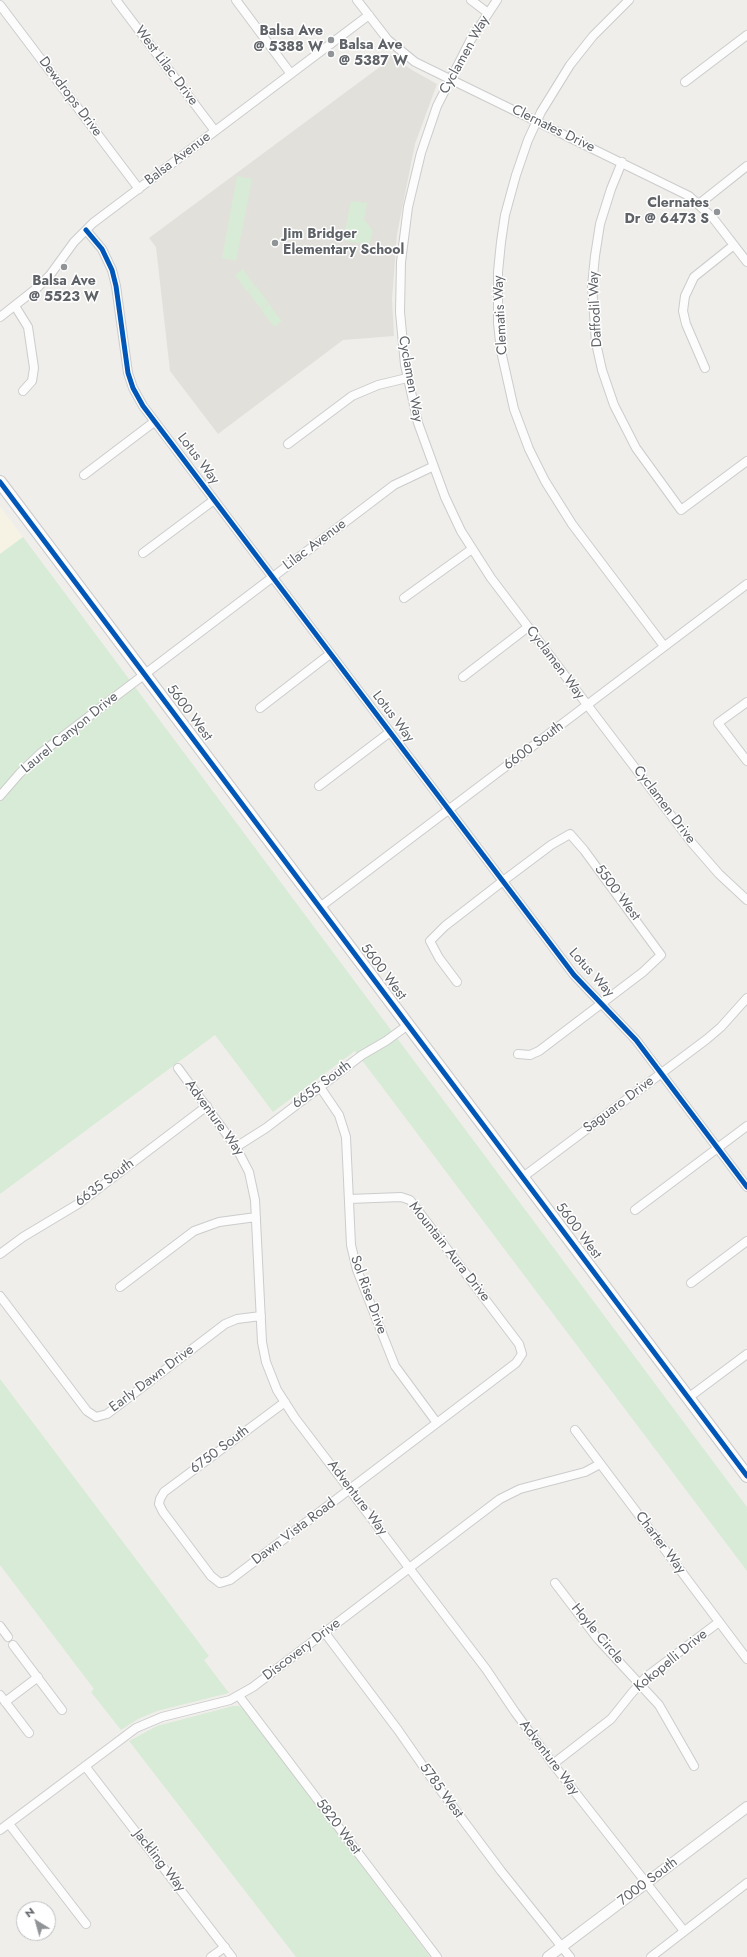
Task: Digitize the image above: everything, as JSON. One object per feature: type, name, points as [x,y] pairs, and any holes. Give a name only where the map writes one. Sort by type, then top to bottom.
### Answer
[{"type":"main road","name":"5600 West","points":[[0,482],[747,1476]]},
{"type":"street","name":"West Lilac Drive","points":[[116,0],[215,131]]},
{"type":"street","points":[[236,0],[291,74]]},
{"type":"street","name":"Clernates Drive","points":[[357,0],[383,34],[401,52],[415,62],[684,193],[699,204],[716,222],[747,262]]},
{"type":"street","points":[[471,0],[488,13]]},
{"type":"street","name":"Cyclamen Way","points":[[497,0],[470,41],[450,79],[437,106],[421,153],[405,226],[401,262],[400,295],[403,347],[407,378],[418,423],[432,467],[449,507],[472,549],[528,627],[587,705]]},
{"type":"street","name":"Clematis Way","points":[[630,0],[593,36],[570,65],[536,121],[516,175],[505,215],[498,272],[498,323],[501,350],[514,409],[524,436],[545,481],[572,524],[664,646]]},
{"type":"street","name":"Dewdrops Drive","points":[[0,5],[139,189]]},
{"type":"street","name":"Balsa Avenue","points":[[0,317],[44,282],[74,242],[86,230],[369,15]]},
{"type":"street","points":[[685,82],[747,35]]},
{"type":"street","name":"Daffodil Way","points":[[622,162],[605,208],[595,256],[592,286],[596,342],[610,394],[625,428],[643,458],[682,510],[747,460]]},
{"type":"street","points":[[699,204],[747,166]]},
{"type":"street","name":"Lotus Way","points":[[86,230],[102,248],[112,270],[116,286],[128,373],[136,394],[154,422],[574,975],[636,1040],[747,1187]]},
{"type":"street","points":[[705,368],[684,317],[685,296],[694,277],[734,245]]},
{"type":"street","points":[[15,306],[28,327],[34,368],[32,381],[24,391]]},
{"type":"street","points":[[288,444],[352,396],[378,385],[407,378]]},
{"type":"street","points":[[84,475],[154,422]]},
{"type":"street","name":"Lilac Avenue","points":[[145,674],[394,485],[432,467]]},
{"type":"street","points":[[143,553],[214,500]]},
{"type":"street","points":[[404,598],[472,549]]},
{"type":"street","name":"6600 South","points":[[320,907],[747,584]]},
{"type":"street","points":[[463,677],[528,627]]},
{"type":"street","points":[[260,708],[330,654]]},
{"type":"street","name":"Laurel Canyon Drive","points":[[0,796],[20,773],[41,753],[145,674]]},
{"type":"street","points":[[747,702],[718,723],[747,761]]},
{"type":"street","name":"Cyclamen Drive","points":[[587,705],[696,849],[719,874],[747,900]]},
{"type":"street","points":[[319,786],[390,732]]},
{"type":"street","name":"5500 West","points":[[503,882],[551,845],[570,834],[589,856],[661,954],[643,972],[602,1003]]},
{"type":"street","points":[[457,982],[438,958],[430,941],[445,926],[503,882]]},
{"type":"street","name":"Saguaro Drive","points":[[523,1177],[712,1035],[747,998]]},
{"type":"street","points":[[518,1054],[524,1055],[539,1051],[602,1003]]},
{"type":"street","name":"6655 South","points":[[236,1147],[266,1128],[362,1055],[386,1041],[408,1025]]},
{"type":"street","name":"Adventure Way","points":[[178,1068],[243,1156],[251,1176],[256,1217],[262,1342],[266,1362],[273,1381],[285,1402],[486,1669],[511,1707],[553,1764],[684,1931]]},
{"type":"street","name":"Sol Rise Drive","points":[[320,1087],[336,1110],[344,1131],[353,1257],[390,1356],[401,1376],[437,1423]]},
{"type":"street","name":"6635 South","points":[[0,1254],[23,1237],[78,1204],[207,1106]]},
{"type":"street","points":[[635,1210],[747,1126]]},
{"type":"street","name":"Mountain Aura Drive","points":[[349,1200],[401,1197],[410,1200],[519,1344],[522,1354]]},
{"type":"street","points":[[120,1286],[194,1231],[219,1222],[256,1217]]},
{"type":"street","points":[[691,1283],[747,1241]]},
{"type":"street","name":"Early Dawn Drive","points":[[0,1296],[87,1411],[96,1417],[107,1414],[225,1324],[237,1319],[261,1316]]},
{"type":"street","name":"Dawn Vista Road","points":[[159,1501],[161,1510],[211,1576],[218,1582],[223,1583],[230,1580],[516,1363],[522,1354]]},
{"type":"street","points":[[688,1398],[747,1354]]},
{"type":"street","name":"6750 South","points":[[159,1501],[164,1492],[285,1402]]},
{"type":"street","name":"Charter Way","points":[[575,1430],[747,1659]]},
{"type":"street","name":"Discovery Drive","points":[[0,1830],[136,1728],[149,1722],[230,1700],[239,1696],[325,1633],[500,1499],[511,1493],[585,1472],[600,1464]]},
{"type":"street","name":"Hoyle Circle","points":[[555,1583],[597,1638],[661,1708],[694,1766]]},
{"type":"street","name":"Kokopelli Drive","points":[[553,1764],[612,1719],[640,1684],[719,1622]]},
{"type":"street","points":[[0,1626],[8,1637]]},
{"type":"street","name":"5785 West","points":[[325,1633],[501,1871],[570,1957]]},
{"type":"street","points":[[13,1645],[62,1710]]},
{"type":"street","points":[[28,1733],[2,1698],[38,1677]]},
{"type":"street","name":"5820 West","points":[[239,1696],[437,1957]]},
{"type":"street","name":"Jackling Way","points":[[85,1766],[232,1957]]},
{"type":"street","name":"7000 South","points":[[548,1957],[747,1807]]},
{"type":"street","points":[[9,1824],[86,1924]]},
{"type":"street","points":[[651,1957],[747,1883]]},
{"type":"street","points":[[212,1957],[225,1947]]},
{"type":"shaded area","name":"Jim Bridger Elementary School","points":[[389,54],[412,70],[437,84],[415,144],[397,234],[392,299],[394,336],[343,340],[218,434],[170,371],[156,247],[149,238],[381,66]]},
{"type":"shaded area","points":[[0,507],[23,537],[0,554]]},
{"type":"green space","points":[[237,176],[252,179],[236,261],[222,258]]},
{"type":"green space","points":[[351,201],[367,203],[364,219],[373,231],[369,245],[343,240]]},
{"type":"green space","points":[[243,269],[255,286],[247,292],[235,275]]},
{"type":"green space","points":[[256,286],[269,303],[261,309],[248,292]]},
{"type":"green space","points":[[269,304],[282,321],[274,327],[261,310]]},
{"type":"green space","points":[[23,537],[747,1507],[747,1571],[355,1051],[273,1112],[215,1035],[0,1194],[0,554]]},
{"type":"green space","points":[[0,1379],[209,1656],[204,1660],[229,1693],[157,1711],[138,1719],[121,1730],[91,1692],[94,1689],[0,1565]]},
{"type":"green space","points":[[233,1706],[239,1706],[245,1710],[430,1957],[296,1957],[129,1741],[157,1726]]},
{"type":"cycle path","points":[[86,230],[102,249],[112,270],[116,286],[128,373],[133,388],[143,406],[574,975],[636,1040],[747,1187]]},
{"type":"cycle path","points":[[0,482],[747,1476]]},
{"type":"place","name":"Balsa Ave @ 5388 W","points":[[331,40]]},
{"type":"place","name":"Balsa Ave @ 5387 W","points":[[331,54]]},
{"type":"place","name":"Clernates Dr @ 6473 S","points":[[717,212]]},
{"type":"place","name":"Jim Bridger Elementary School","points":[[275,243]]},
{"type":"place","name":"Balsa Ave @ 5523 W","points":[[64,267]]}]
